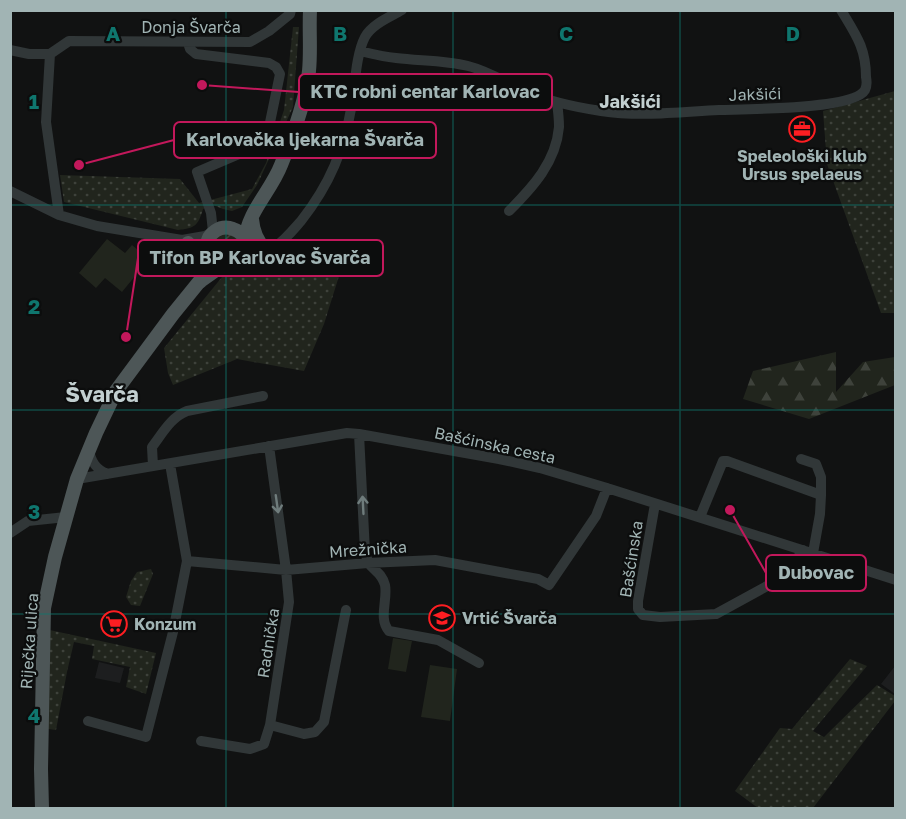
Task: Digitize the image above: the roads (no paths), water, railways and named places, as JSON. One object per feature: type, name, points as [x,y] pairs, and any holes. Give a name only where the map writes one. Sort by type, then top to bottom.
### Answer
[{"type":"main road","points":[[201,278],[232,265],[245,253],[246,230],[280,167],[300,111],[309,72],[310,10]]},
{"type":"main road","points":[[201,278],[207,261],[207,243],[219,230],[253,214]]},
{"type":"main road","points":[[253,214],[254,233],[258,242],[269,249]]},
{"type":"main road","points":[[219,230],[236,230],[245,240]]},
{"type":"main road","points":[[185,242],[199,257],[201,278]]},
{"type":"main road","points":[[208,254],[214,262],[232,265]]},
{"type":"main road","name":"Riječka ulica","points":[[42,808],[44,608],[55,557],[77,479],[116,391],[201,278]]},
{"type":"street","name":"Donja Švarča","points":[[10,50],[29,54],[50,54],[69,41],[250,42],[269,31],[290,14],[291,10]]},
{"type":"street","points":[[232,265],[268,253],[269,249],[292,231],[320,196],[338,159],[365,36],[379,23],[402,10]]},
{"type":"street","name":"Jakšići","points":[[360,51],[395,58],[469,66],[557,103],[603,111],[655,114],[822,105],[861,95],[867,86],[861,45],[841,10]]},
{"type":"street","points":[[185,242],[219,230],[197,172],[260,145],[265,140],[280,74],[276,67],[269,63],[196,54],[190,49],[188,43]]},
{"type":"street","points":[[50,54],[46,122],[59,215]]},
{"type":"street","points":[[509,211],[531,190],[543,174],[555,147],[559,126],[557,103]]},
{"type":"street","points":[[10,191],[59,215],[97,226],[185,242],[208,254]]},
{"type":"street","points":[[245,240],[251,246],[269,249]]},
{"type":"street","points":[[153,466],[152,447],[180,413],[263,396]]},
{"type":"street","name":"Bašćinska cesta","points":[[77,479],[348,433],[360,434],[540,468],[896,580]]},
{"type":"street","points":[[360,434],[365,552],[368,563],[380,573],[385,586],[384,621],[386,629],[438,640],[479,663]]},
{"type":"street","name":"Radnička","points":[[201,741],[250,749],[264,744],[270,725],[289,602],[269,446]]},
{"type":"street","points":[[89,450],[94,465],[107,474]]},
{"type":"street","name":"Bašćinska","points":[[655,504],[638,609],[643,615],[660,617],[716,614],[778,580],[808,551],[820,514],[821,477],[816,464],[801,459]]},
{"type":"street","points":[[700,517],[723,461],[821,495]]},
{"type":"street","points":[[88,721],[146,737],[173,632],[187,561],[170,464]]},
{"type":"street","name":"Mrežnička","points":[[187,561],[286,570],[435,560],[538,579],[549,585],[596,516],[607,488]]},
{"type":"street","points":[[10,533],[28,521],[66,517]]},
{"type":"street","points":[[270,725],[304,734],[315,732],[324,722],[346,610]]},
{"type":"place","name":"KTC robni centar Karlovac","points":[[202,85]]},
{"type":"place","name":"Speleološki klub Ursus spelaeus","points":[[802,129]]},
{"type":"place","name":"Karlovačka ljekarna Švarča","points":[[79,165]]},
{"type":"place","name":"Tifon BP Karlovac Švarča","points":[[126,337]]},
{"type":"place","name":"Dubovac","points":[[730,510]]},
{"type":"place","name":"Vrtić Švarča","points":[[442,618]]},
{"type":"place","name":"Konzum","points":[[114,624]]},
{"type":"district","name":"Jakšići","points":[[630,102]]},
{"type":"district","name":"Švarča","points":[[102,394]]}]
